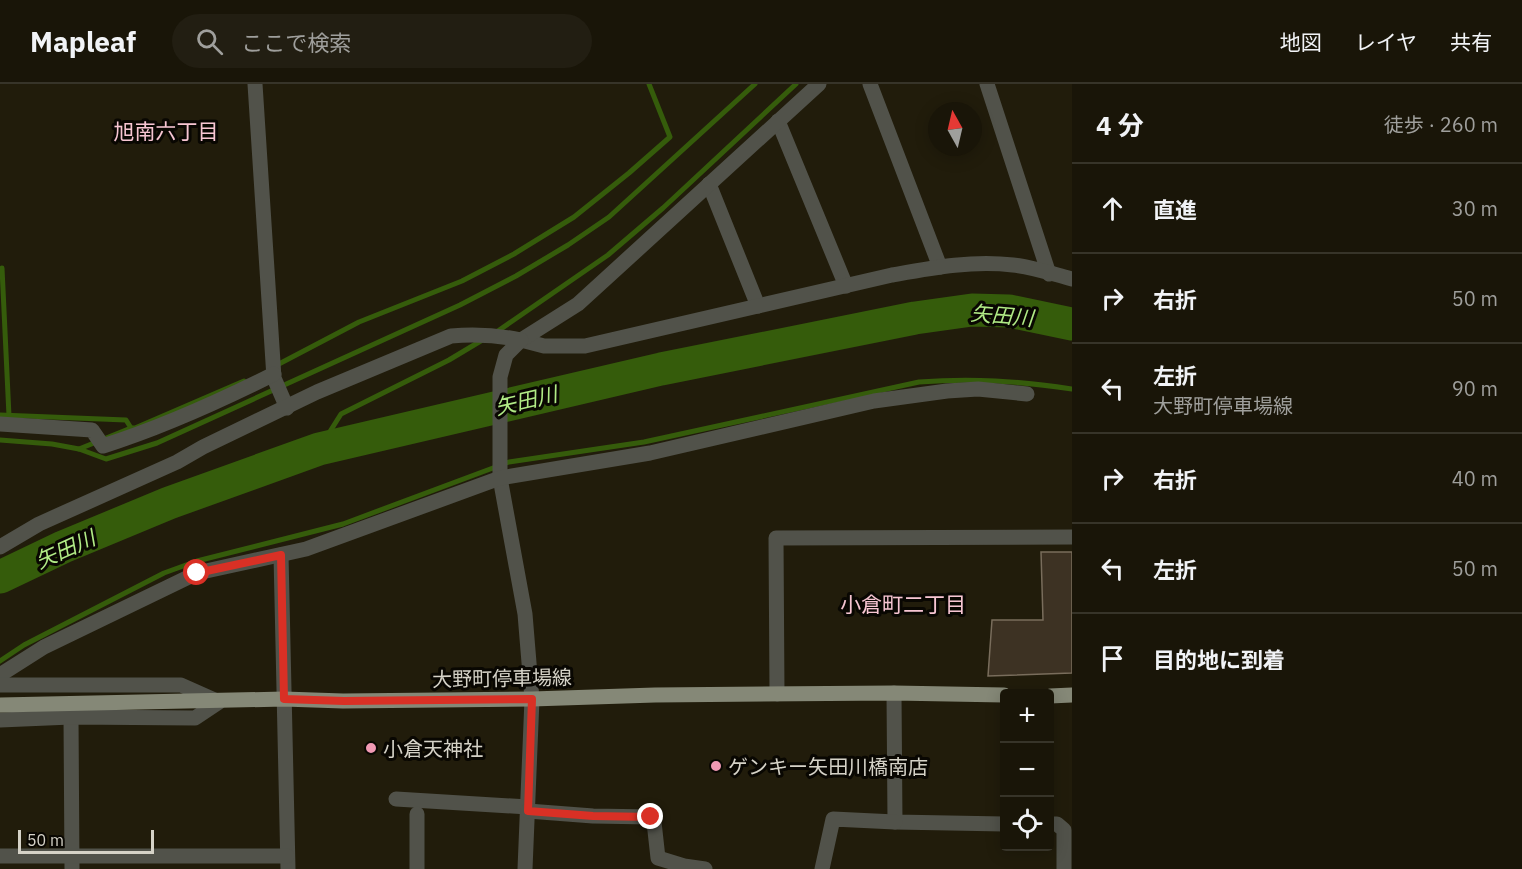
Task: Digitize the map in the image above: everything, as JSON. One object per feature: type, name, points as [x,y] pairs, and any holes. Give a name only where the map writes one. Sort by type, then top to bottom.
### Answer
[{"type":"main road","name":"大野町停車場線","points":[[0,705],[284,699],[344,701],[777,694],[1000,695]]},
{"type":"main road","points":[[1054,696],[1072,695]]},
{"type":"street","points":[[255,84],[274,376],[285,403]]},
{"type":"street","points":[[525,869],[532,699],[525,614],[501,475],[500,377],[506,355],[521,340],[578,304],[819,84]]},
{"type":"street","points":[[870,84],[940,267]]},
{"type":"street","points":[[987,84],[1049,274]]},
{"type":"street","points":[[778,121],[846,286]]},
{"type":"street","points":[[709,184],[758,306]]},
{"type":"street","points":[[0,547],[39,524],[177,462],[285,403],[451,336],[473,334],[498,336],[544,345],[585,346],[892,275],[940,267],[994,263],[1014,265],[1072,279]]},
{"type":"street","points":[[0,424],[92,430],[103,446],[149,431],[274,376]]},
{"type":"street","points":[[0,675],[44,647],[197,573],[306,549],[501,475],[650,453],[874,401],[978,389],[1027,394]]},
{"type":"street","points":[[777,694],[776,537],[1072,537]]},
{"type":"street","points":[[0,856],[72,862],[287,863],[281,555]]},
{"type":"street","points":[[0,685],[181,685],[219,702]]},
{"type":"street","points":[[894,693],[895,822]]},
{"type":"street","points":[[0,720],[70,717],[195,718],[219,702]]},
{"type":"street","points":[[70,717],[72,862]]},
{"type":"street","points":[[396,800],[593,816],[651,817],[654,822],[658,858],[684,866],[705,869]]},
{"type":"street","points":[[417,814],[417,869]]},
{"type":"street","points":[[822,869],[833,819],[1000,824]]},
{"type":"street","points":[[1054,824],[1064,830],[1064,869]]},
{"type":"building","points":[[1041,552],[1072,552],[1072,673],[988,676],[992,620],[1043,620]]},
{"type":"waterway","points":[[277,365],[359,322],[462,281],[514,254],[574,217],[670,137],[649,84]]},
{"type":"waterway","points":[[0,440],[52,444],[79,449],[106,459],[157,443],[460,305],[516,276],[609,217],[755,84]]},
{"type":"waterway","points":[[495,333],[608,255],[663,208],[796,84]]},
{"type":"waterway","points":[[2,268],[9,416]]},
{"type":"waterway","name":"矢田川","points":[[0,577],[63,547],[169,503],[319,449],[661,369],[915,318],[972,310],[1009,311],[1072,324]]},
{"type":"waterway","points":[[319,449],[341,414],[449,360],[484,339]]},
{"type":"waterway","points":[[131,428],[244,381]]},
{"type":"waterway","points":[[0,661],[24,645],[164,573],[197,561],[343,524],[509,462],[644,442],[919,382],[996,381],[1072,389]]},
{"type":"waterway","points":[[0,415],[126,420],[131,428],[79,449]]},
{"type":"place","name":"小倉天神社","points":[[371,748]]},
{"type":"place","name":"ゲンキー矢田川橋南店","points":[[716,766]]},
{"type":"district","name":"旭南六丁目","points":[[166,131]]},
{"type":"district","name":"小倉町二丁目","points":[[903,604]]},
{"type":"route","points":[[197,573],[281,555],[284,699],[344,701],[532,699],[528,811],[593,816],[651,817]]}]
